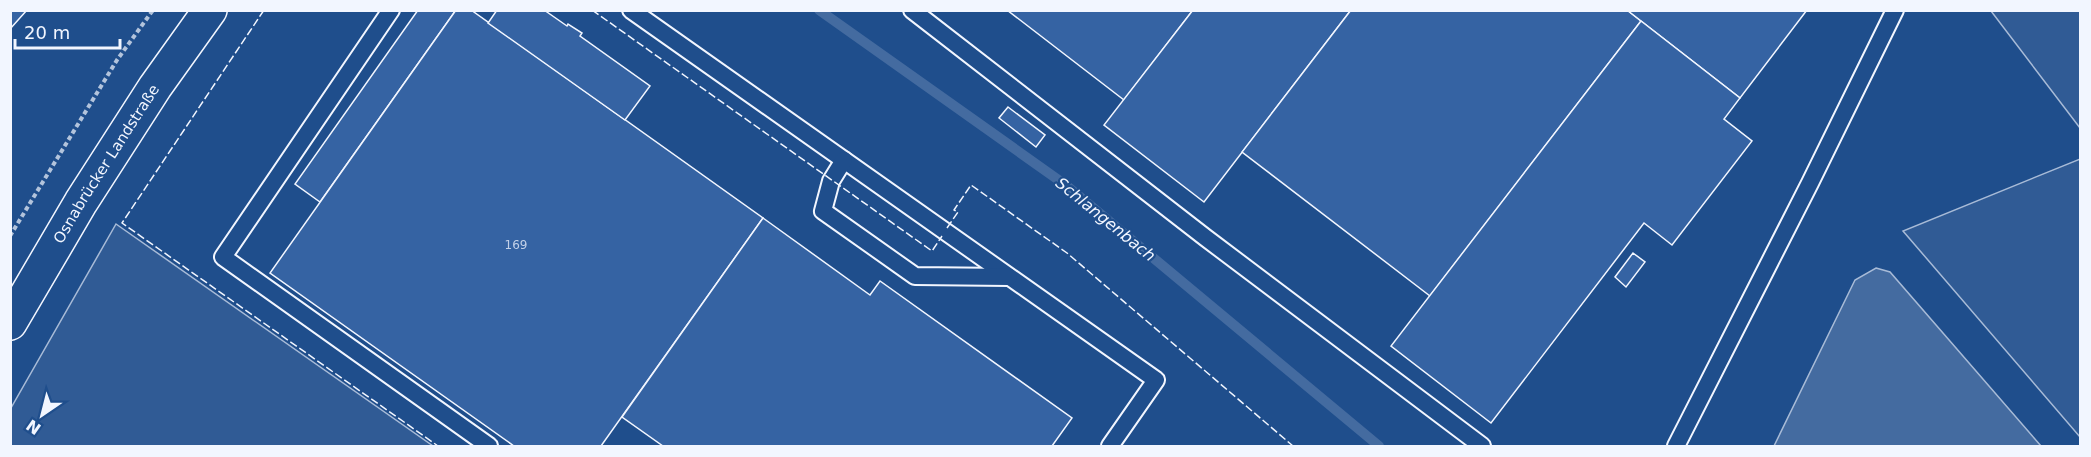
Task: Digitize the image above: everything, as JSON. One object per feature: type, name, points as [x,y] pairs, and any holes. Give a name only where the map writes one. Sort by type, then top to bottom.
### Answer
[{"type":"street","name":"Osnabrücker Landstraße","points":[[10,323],[81,202],[155,87],[210,10]]},
{"type":"lane","points":[[391,10],[224,257],[489,447]]},
{"type":"lane","points":[[630,10],[1156,380],[1110,447]]},
{"type":"lane","points":[[912,10],[1206,238],[1482,447]]},
{"type":"lane","points":[[1676,447],[1895,10]]},
{"type":"lane","points":[[844,160],[831,181],[823,211],[915,276],[1009,277]]},
{"type":"path","points":[[10,236],[117,60],[153,10]]},
{"type":"shaded area","points":[[1991,11],[2080,11],[2080,128]]},
{"type":"shaded area","points":[[2080,159],[2080,437],[1903,231]]},
{"type":"shaded area","points":[[116,224],[433,446],[11,446],[11,408]]},
{"type":"shaded area","points":[[1876,268],[1890,272],[2041,446],[1774,446],[1855,280]]},
{"type":"building","points":[[10,10],[27,10],[10,29]]},
{"type":"building","points":[[418,10],[456,10],[320,202],[295,184]]},
{"type":"building","points":[[456,10],[471,10],[763,218],[601,446],[514,446],[270,273]]},
{"type":"building","points":[[497,10],[544,10],[582,33],[580,36],[650,86],[625,120],[488,23]]},
{"type":"building","points":[[1007,10],[1193,10],[1124,100]]},
{"type":"building","points":[[1193,10],[1351,10],[1204,202],[1104,125]]},
{"type":"building","points":[[1351,10],[1627,10],[1641,21],[1430,296],[1242,152]]},
{"type":"building","points":[[1627,10],[1807,10],[1740,98]]},
{"type":"building","points":[[1641,21],[1740,98],[1724,119],[1752,141],[1672,245],[1644,223],[1491,423],[1391,346]]},
{"type":"building","points":[[1008,107],[1045,135],[1036,147],[999,118]]},
{"type":"building","points":[[763,218],[870,295],[880,281],[1072,418],[1052,446],[663,446],[622,417]]},
{"type":"building","points":[[1633,253],[1645,262],[1626,287],[1615,277]]},
{"type":"waterway","name":"Schlangenbach","points":[[819,10],[1067,186],[1379,446]]},
{"type":"fence","points":[[264,10],[122,223],[438,446]]},
{"type":"fence","points":[[592,10],[932,251],[942,236]]},
{"type":"fence","points":[[947,228],[958,212],[954,210],[971,185],[1067,253],[1293,446]]}]
